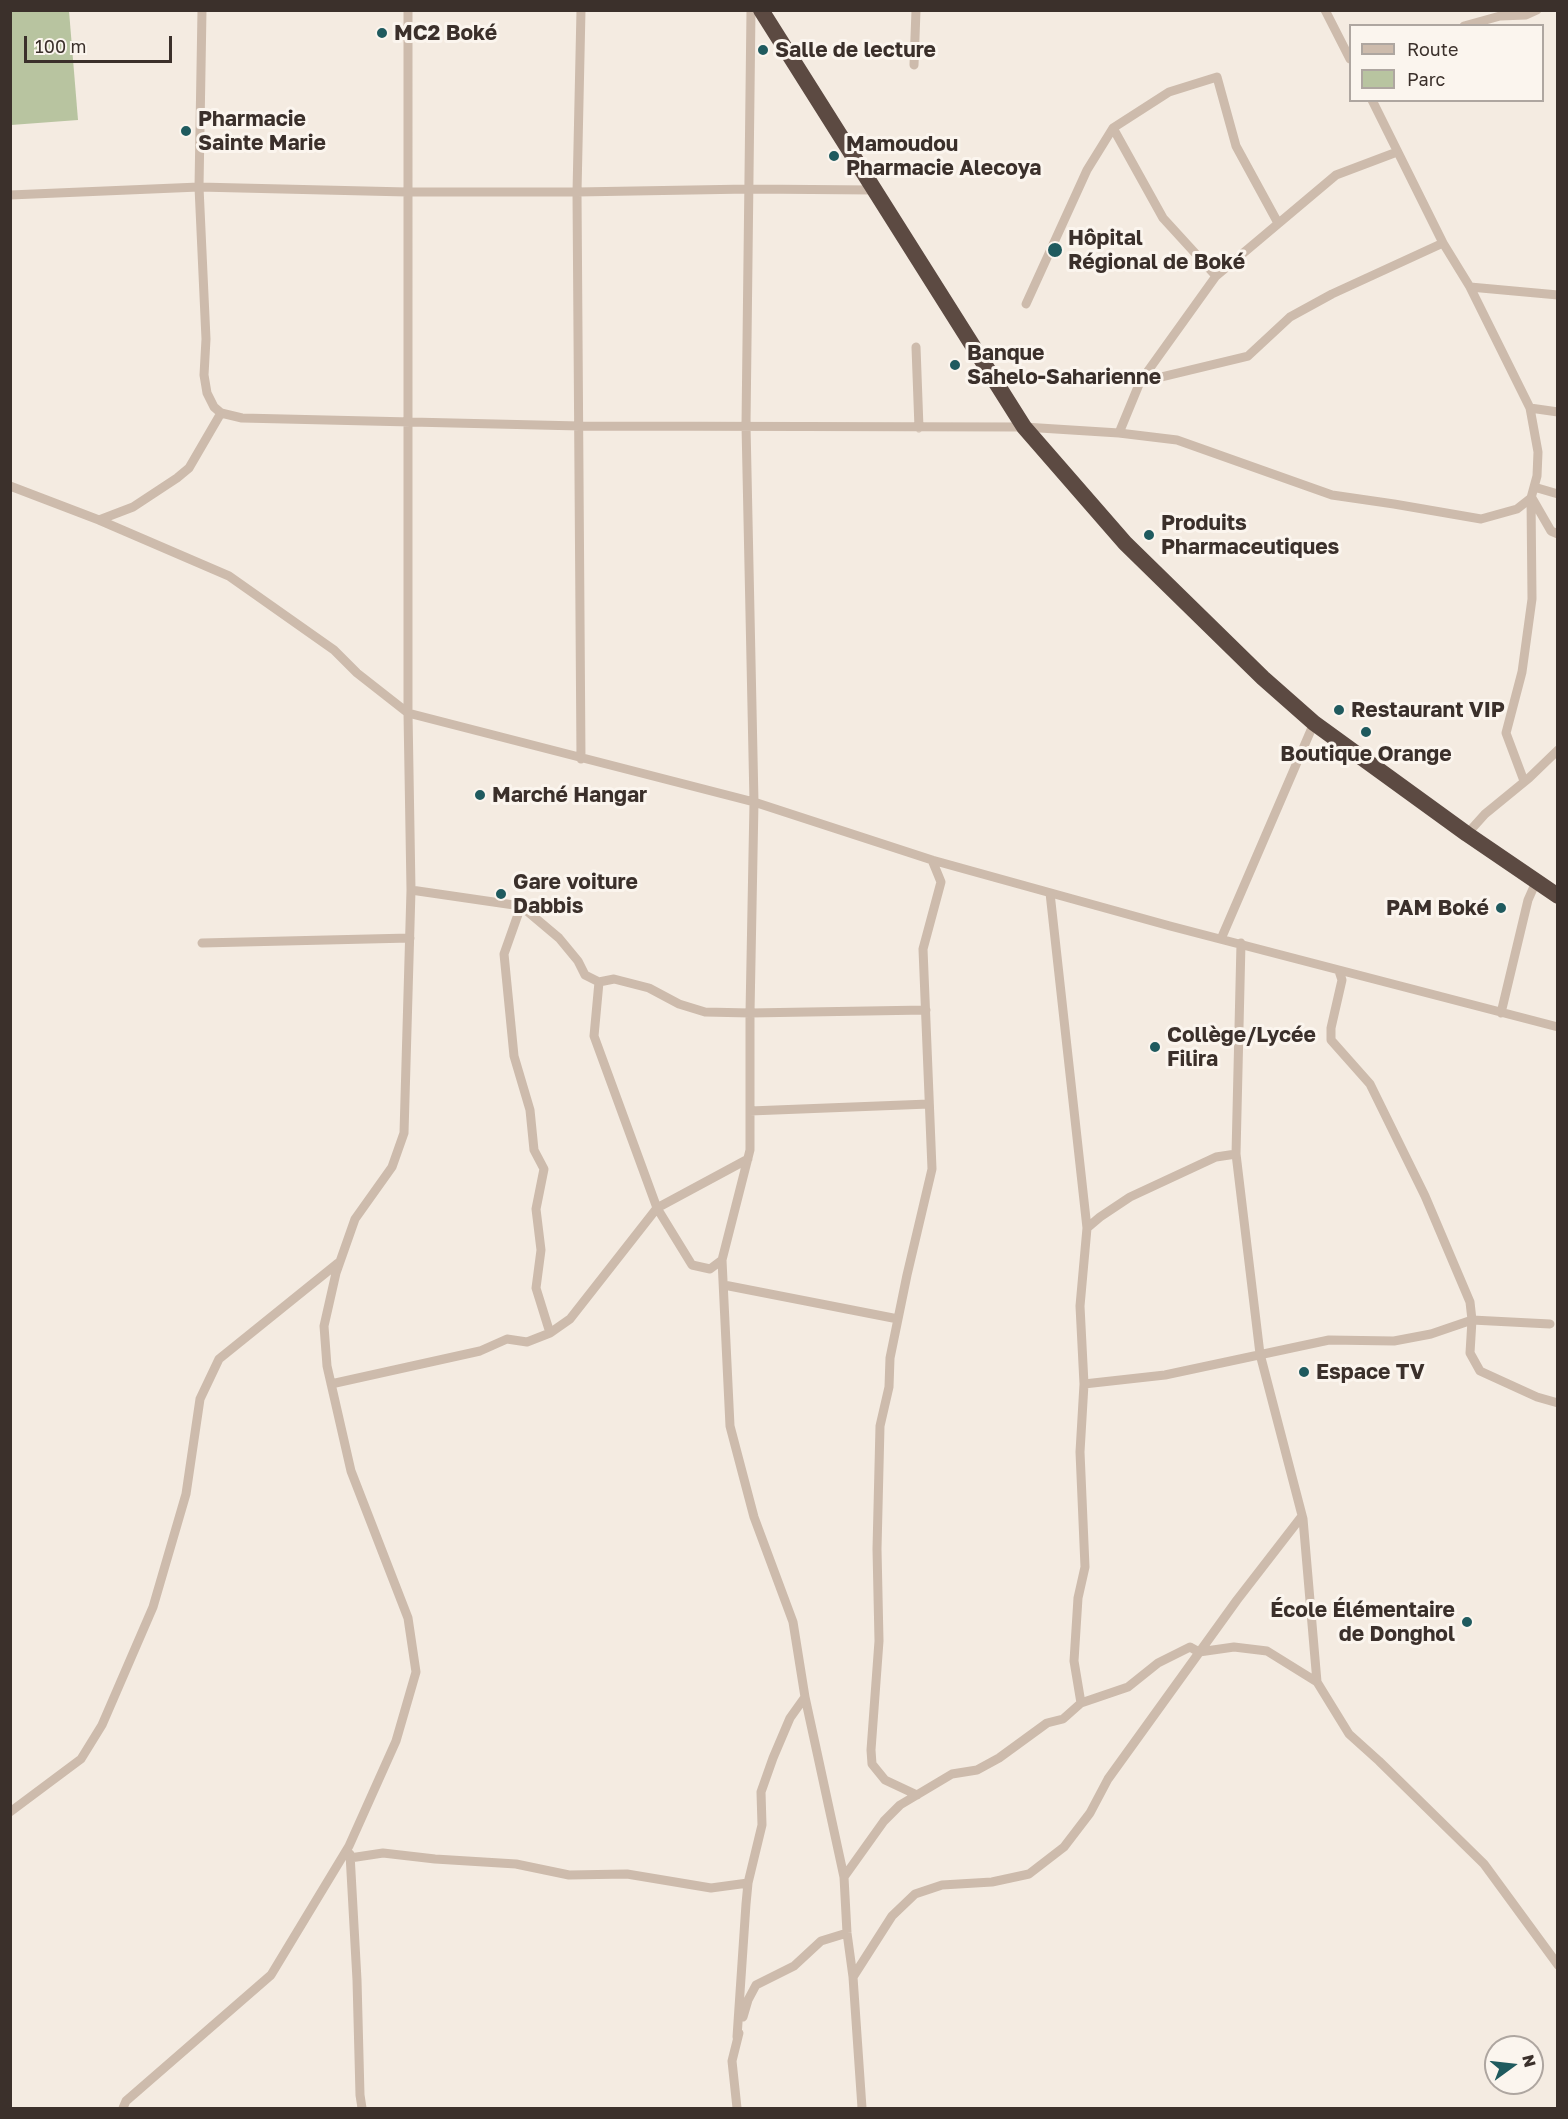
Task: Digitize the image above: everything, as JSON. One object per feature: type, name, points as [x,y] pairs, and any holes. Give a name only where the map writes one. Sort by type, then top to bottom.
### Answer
[{"type":"highway","points":[[761,10],[1024,427],[1125,543],[1246,662],[1314,723],[1557,896]]},
{"type":"street","points":[[202,10],[199,187],[206,339],[204,375],[207,393],[214,407],[221,412],[242,418],[580,426],[1024,427],[1119,433],[1177,440],[1332,495],[1481,519],[1517,509],[1532,498]]},
{"type":"street","points":[[123,2109],[126,2101],[271,1975],[349,1846],[396,1741],[416,1672],[408,1618],[351,1471],[327,1366],[324,1326],[340,1262],[355,1220],[392,1167],[404,1133],[411,890],[407,421],[408,10]]},
{"type":"street","points":[[581,10],[577,192],[581,759]]},
{"type":"street","points":[[751,10],[746,425],[754,802],[750,1150],[722,1260],[730,1426],[754,1517],[793,1622],[805,1697],[844,1877],[847,1933],[854,1977],[862,2109]]},
{"type":"street","points":[[914,65],[916,10]]},
{"type":"street","points":[[1325,10],[1349,57]]},
{"type":"street","points":[[1471,24],[1500,16],[1526,15],[1538,10]]},
{"type":"street","points":[[1026,304],[1086,170],[1113,128],[1169,92],[1217,77],[1236,146],[1278,223]]},
{"type":"street","points":[[1373,102],[1443,243],[1470,287],[1530,408],[1538,452],[1537,476],[1532,498],[1532,599],[1522,672],[1506,733],[1524,781]]},
{"type":"street","points":[[1113,128],[1163,218],[1216,276]]},
{"type":"street","points":[[1119,433],[1140,382],[1216,276],[1336,175],[1397,152]]},
{"type":"street","points":[[10,195],[199,187],[407,192],[874,190]]},
{"type":"street","points":[[1140,382],[1248,356],[1290,317],[1332,294],[1443,243]]},
{"type":"street","points":[[1470,287],[1557,295]]},
{"type":"street","points":[[916,347],[919,428]]},
{"type":"street","points":[[1530,408],[1557,412]]},
{"type":"street","points":[[99,520],[132,507],[189,468],[221,412]]},
{"type":"street","points":[[10,486],[99,520],[229,576],[334,650],[357,673],[408,713],[754,802],[932,860],[1339,971],[1557,1027]]},
{"type":"street","points":[[1534,487],[1556,493]]},
{"type":"street","points":[[1532,498],[1551,531],[1557,534]]},
{"type":"street","points":[[1221,939],[1314,723]]},
{"type":"street","points":[[1467,834],[1485,814],[1557,750]]},
{"type":"street","points":[[917,1795],[885,1780],[872,1764],[870,1750],[879,1641],[877,1549],[880,1426],[889,1387],[890,1358],[932,1169],[923,949],[940,882],[932,860]]},
{"type":"street","points":[[1501,1013],[1528,900],[1536,882]]},
{"type":"street","points":[[411,890],[521,906],[559,938],[578,961],[585,975],[599,982],[614,979],[640,986],[680,1004],[705,1012],[926,1010]]},
{"type":"street","points":[[1050,893],[1087,1228],[1080,1306],[1084,1384],[1080,1452],[1085,1567],[1078,1598],[1074,1661],[1081,1703]]},
{"type":"street","points":[[521,906],[504,954],[514,1056],[530,1110],[534,1150],[544,1169],[536,1209],[541,1250],[536,1288],[550,1333]]},
{"type":"street","points":[[202,943],[410,938]]},
{"type":"street","points":[[1241,943],[1236,1154],[1260,1354],[1302,1516],[1317,1683]]},
{"type":"street","points":[[1339,971],[1342,980],[1331,1028],[1331,1040],[1370,1084],[1425,1196],[1470,1302],[1472,1320],[1470,1353],[1480,1371],[1537,1397],[1557,1403]]},
{"type":"street","points":[[599,982],[594,1036],[657,1208],[692,1265],[710,1269],[722,1260]]},
{"type":"street","points":[[750,1111],[929,1104]]},
{"type":"street","points":[[1087,1228],[1141,1191],[1216,1157],[1236,1154]]},
{"type":"street","points":[[331,1384],[480,1351],[507,1339],[527,1342],[550,1333],[570,1319],[657,1208],[748,1159]]},
{"type":"street","points":[[10,1812],[81,1759],[102,1725],[153,1607],[186,1494],[200,1399],[219,1359],[340,1262]]},
{"type":"street","points":[[724,1285],[898,1319]]},
{"type":"street","points":[[1084,1384],[1165,1375],[1329,1340],[1394,1341],[1431,1334],[1472,1320],[1550,1324]]},
{"type":"street","points":[[854,1977],[891,1916],[915,1894],[942,1885],[992,1882],[1029,1874],[1064,1847],[1090,1813],[1108,1779],[1199,1652],[1302,1516]]},
{"type":"street","points":[[844,1877],[884,1821],[900,1805],[952,1774],[977,1770],[999,1758],[1047,1723],[1063,1719],[1081,1703],[1128,1687],[1158,1663],[1190,1647],[1199,1652],[1234,1647],[1267,1651],[1317,1683],[1349,1734],[1484,1864],[1557,1965]]},
{"type":"street","points":[[738,2037],[748,1883],[762,1825],[761,1792],[790,1718],[805,1697]]},
{"type":"street","points":[[349,1846],[362,2109]]},
{"type":"street","points":[[350,1858],[383,1853],[516,1864],[569,1875],[627,1874],[711,1888],[748,1883]]},
{"type":"street","points":[[737,2109],[732,2061],[748,2000],[756,1985],[794,1966],[821,1941],[847,1933]]},
{"type":"green space","points":[[11,10],[69,11],[78,120],[11,125]]},
{"type":"place","name":"MC2 Boké","points":[[382,33]]},
{"type":"place","name":"Salle de lecture","points":[[763,50]]},
{"type":"place","name":"Pharmacie Sainte Marie","points":[[186,131]]},
{"type":"place","name":"Mamoudou Pharmacie Alecoya","points":[[834,156]]},
{"type":"place","name":"Hôpital Régional de Boké","points":[[1055,250]]},
{"type":"place","name":"Banque Sahelo-Saharienne","points":[[955,365]]},
{"type":"place","name":"Produits Pharmaceutiques","points":[[1149,535]]},
{"type":"place","name":"Restaurant VIP","points":[[1339,710]]},
{"type":"place","name":"Boutique Orange","points":[[1366,732]]},
{"type":"place","name":"Marché Hangar","points":[[480,795]]},
{"type":"place","name":"Gare voiture Dabbis","points":[[501,894]]},
{"type":"place","name":"PAM Boké","points":[[1501,908]]},
{"type":"place","name":"Collège/Lycée Filira","points":[[1155,1047]]},
{"type":"place","name":"Espace TV","points":[[1304,1372]]},
{"type":"place","name":"École Élémentaire de Donghol","points":[[1467,1622]]}]
